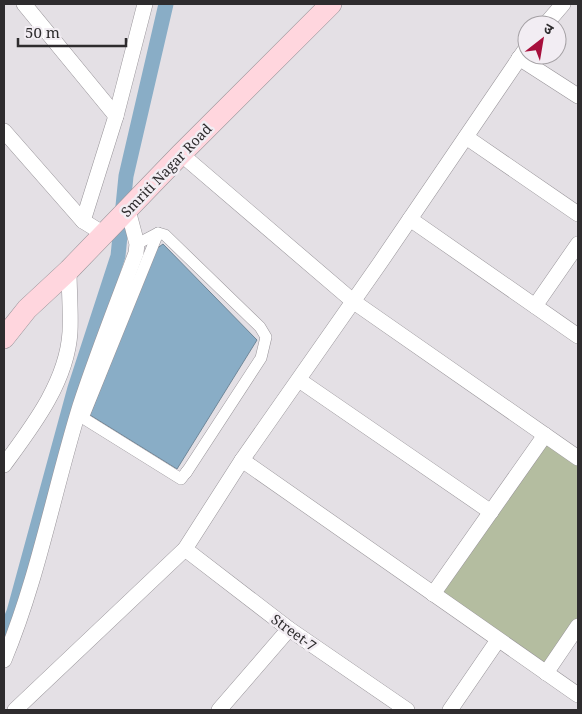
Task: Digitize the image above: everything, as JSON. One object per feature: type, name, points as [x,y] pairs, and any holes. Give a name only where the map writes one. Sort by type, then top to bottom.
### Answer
[{"type":"main road","name":"Smriti Nagar Road","points":[[5,333],[331,4]]},
{"type":"street","points":[[24,4],[116,116]]},
{"type":"street","points":[[83,221],[116,116],[144,4]]},
{"type":"street","points":[[554,15],[563,4]]},
{"type":"street","points":[[17,710],[184,549],[242,460],[354,302],[517,61]]},
{"type":"street","points":[[539,65],[578,96]]},
{"type":"street","points":[[4,131],[83,221],[104,234]]},
{"type":"street","points":[[466,137],[578,214]]},
{"type":"street","points":[[181,154],[354,302],[578,458]]},
{"type":"street","points":[[4,660],[8,635],[40,549],[80,407],[137,244],[128,210]]},
{"type":"street","points":[[410,219],[578,336]]},
{"type":"street","points":[[137,244],[158,233],[174,241],[260,327],[266,337],[261,358],[181,479],[83,418],[158,233]]},
{"type":"street","points":[[535,306],[578,244]]},
{"type":"street","points":[[4,465],[36,421],[50,394],[62,364],[70,334],[69,270]]},
{"type":"street","points":[[299,380],[491,512]]},
{"type":"street","points":[[432,594],[545,435]]},
{"type":"street","points":[[242,460],[578,695]]},
{"type":"street","name":"Street-7","points":[[184,549],[289,629],[398,708]]},
{"type":"street","points":[[546,673],[578,626]]},
{"type":"street","points":[[219,710],[289,629]]},
{"type":"street","points":[[450,710],[498,640]]},
{"type":"green space","points":[[545,435],[578,458],[578,626],[546,673],[433,594]]},
{"type":"water","points":[[163,244],[257,340],[177,469],[90,415],[156,249]]},
{"type":"waterway","points":[[4,636],[14,612],[75,388],[118,256],[126,176],[166,4]]}]
